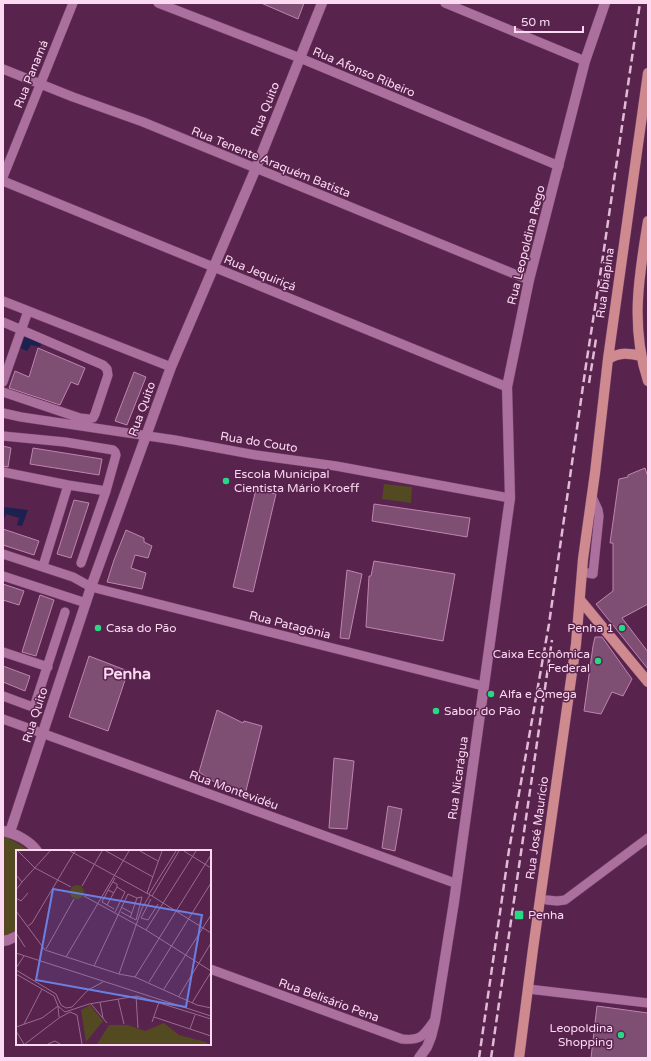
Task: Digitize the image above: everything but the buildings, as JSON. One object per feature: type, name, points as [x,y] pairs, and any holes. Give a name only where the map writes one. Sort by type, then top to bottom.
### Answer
[{"type":"main road","name":"Rua Quito","points":[[7,832],[91,587],[171,367],[256,168],[322,3]]},
{"type":"main road","name":"Rua Leopoldina Rego","points":[[510,498],[507,387],[529,280],[586,60],[605,3]]},
{"type":"main road","name":"Rua Ibiapina","points":[[581,601],[582,572],[608,359],[648,73]]},
{"type":"main road","points":[[648,221],[638,283],[636,312],[648,381]]},
{"type":"main road","points":[[608,359],[622,353],[645,357]]},
{"type":"main road","name":"Rua Nicarágua","points":[[419,1058],[427,1047],[435,1021],[457,882],[510,498]]},
{"type":"main road","points":[[581,601],[648,682]]},
{"type":"main road","name":"Rua José Maurício","points":[[519,1058],[581,601]]},
{"type":"main road","points":[[7,832],[28,842],[36,850]]},
{"type":"main road","points":[[3,941],[16,936]]},
{"type":"street","name":"Rua Panamá","points":[[3,177],[73,3]]},
{"type":"street","name":"Rua Afonso Ribeiro","points":[[158,3],[300,58],[559,166]]},
{"type":"street","points":[[445,3],[586,60]]},
{"type":"street","name":"Rua Tenente Araquém Batista","points":[[3,69],[40,85],[143,122],[529,280]]},
{"type":"street","name":"Rua Jequiriçá","points":[[3,181],[507,387]]},
{"type":"street","points":[[3,301],[171,367]]},
{"type":"street","points":[[3,382],[28,311]]},
{"type":"street","points":[[3,322],[103,365],[107,369],[108,375],[95,414],[93,418],[89,419],[80,418],[3,392]]},
{"type":"street","name":"Rua do Couto","points":[[3,414],[21,418],[146,435],[256,455],[336,466],[510,498]]},
{"type":"street","points":[[3,436],[66,442],[113,450],[115,452],[116,455],[106,491],[81,563]]},
{"type":"street","points":[[3,472],[106,491]]},
{"type":"street","points":[[43,566],[68,485]]},
{"type":"street","name":"Rua Ibiapina","points":[[582,572],[593,574],[599,516],[598,510],[592,498]]},
{"type":"street","name":"Rua Patagônia","points":[[3,554],[73,577],[91,587],[483,686]]},
{"type":"street","points":[[3,576],[86,603]]},
{"type":"street","points":[[3,696],[33,706],[35,704],[65,612]]},
{"type":"street","points":[[3,652],[48,667]]},
{"type":"street","name":"Rua Montevidéu","points":[[3,719],[452,882],[457,882]]},
{"type":"street","points":[[547,900],[557,902],[565,900],[648,838]]},
{"type":"street","name":"Rua Belisário Pena","points":[[211,969],[402,1039],[410,1040],[419,1038],[435,1021]]},
{"type":"street","points":[[528,989],[648,1003]]},
{"type":"shaded area","points":[[22,335],[42,341],[40,347],[31,345],[27,351],[18,347]]},
{"type":"shaded area","points":[[384,484],[412,487],[411,503],[382,499]]},
{"type":"shaded area","points":[[3,507],[28,510],[22,526],[17,525],[19,518],[6,514],[5,518],[3,517]]},
{"type":"shaded area","points":[[3,837],[9,838],[28,850],[16,850],[16,932],[3,937]]},
{"type":"railway","points":[[479,1058],[509,850],[549,624],[640,3]]},
{"type":"railway","points":[[589,383],[596,339]]},
{"type":"railway","points":[[491,1058],[552,640]]},
{"type":"place","name":"Escola Municipal Cientista Mário Kroeff","points":[[226,481]]},
{"type":"place","name":"Casa do Pão","points":[[98,628]]},
{"type":"place","name":"Penha 1","points":[[622,628]]},
{"type":"place","name":"Caixa Econômica Federal","points":[[598,661]]},
{"type":"place","name":"Alfa e Ômega","points":[[491,694]]},
{"type":"place","name":"Sabor do Pão","points":[[436,711]]},
{"type":"place","name":"Penha","points":[[519,915]]},
{"type":"place","name":"Leopoldina Shopping","points":[[621,1035]]},
{"type":"district","name":"Penha","points":[[127,674]]}]
